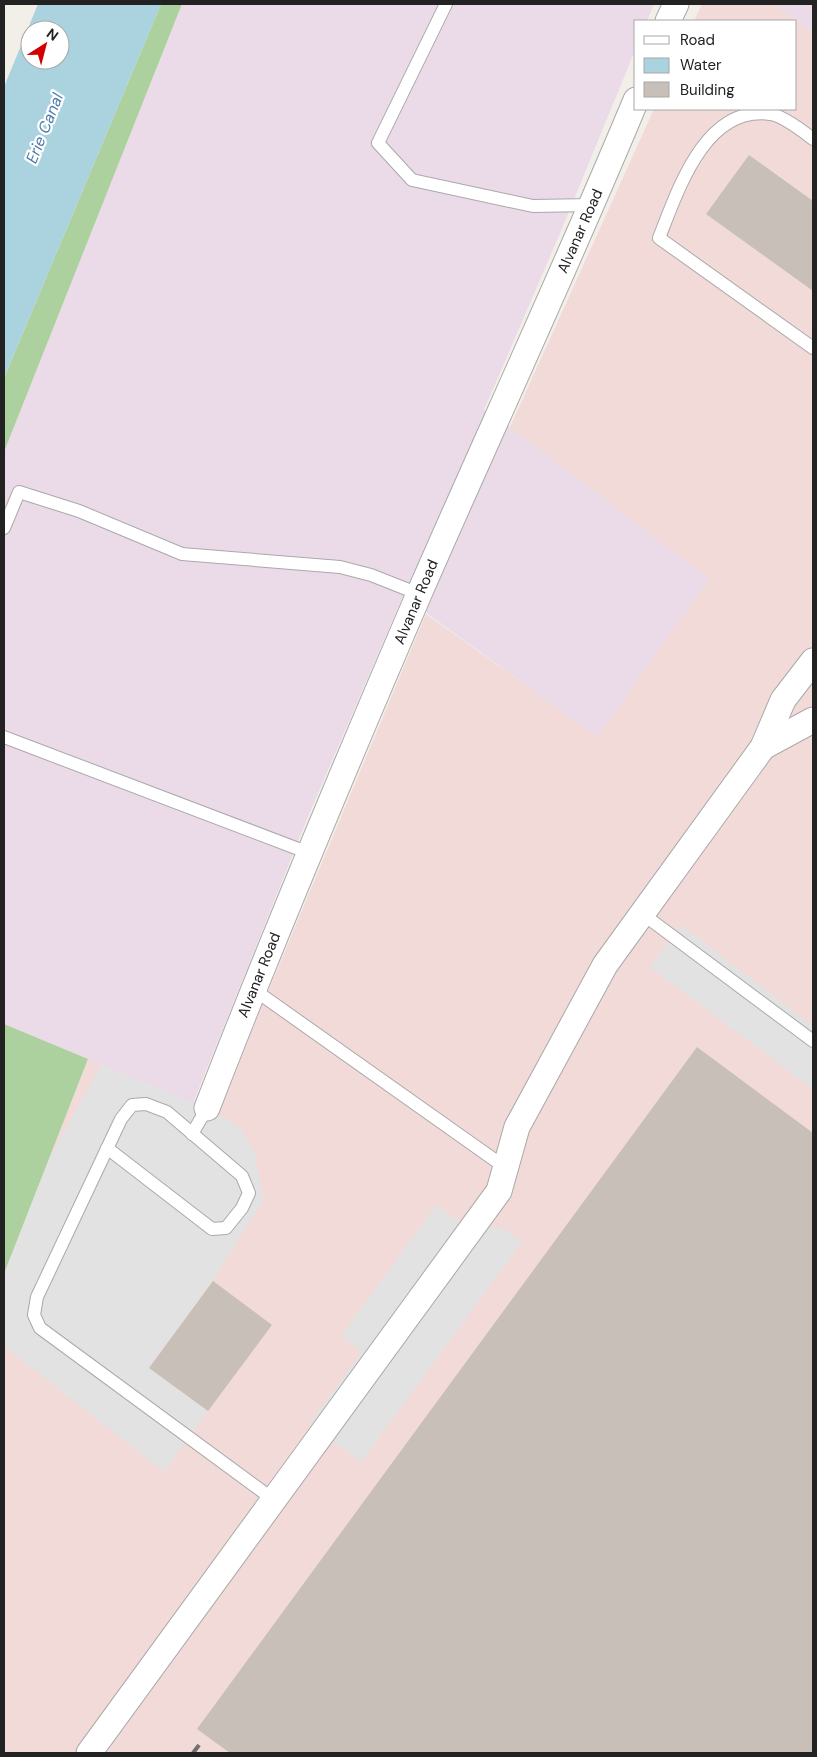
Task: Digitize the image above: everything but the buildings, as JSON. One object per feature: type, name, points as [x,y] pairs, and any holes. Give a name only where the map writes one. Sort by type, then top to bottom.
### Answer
[{"type":"street","points":[[668,20],[676,4]]},
{"type":"street","name":"Alvanar Road","points":[[206,1108],[309,853],[419,594],[592,205],[634,105]]},
{"type":"street","points":[[89,1753],[499,1191],[517,1127],[605,965],[640,912],[763,747],[783,700],[813,662]]},
{"type":"street","points":[[763,747],[813,720]]},
{"type":"lane","points":[[446,4],[378,143],[412,180],[533,206],[592,205]]},
{"type":"lane","points":[[813,139],[771,114],[740,117],[714,132],[685,173],[659,238],[813,348]]},
{"type":"lane","points":[[4,528],[19,492],[79,511],[182,554],[340,567],[371,576],[419,594]]},
{"type":"lane","points":[[4,737],[309,853]]},
{"type":"lane","points":[[640,912],[813,1041]]},
{"type":"lane","points":[[253,989],[506,1168]]},
{"type":"lane","points":[[107,1148],[212,1229],[226,1228],[242,1208],[249,1193],[242,1176],[167,1112],[146,1104],[132,1106],[121,1119],[107,1148],[37,1297],[34,1315],[40,1328],[274,1500]]},
{"type":"lane","points":[[192,1134],[206,1108]]},
{"type":"shaded area","points":[[182,4],[654,4],[647,20],[634,20],[634,53],[561,231],[484,410],[510,427],[709,579],[597,737],[403,596],[310,812],[193,1103],[4,1024],[4,452]]},
{"type":"shaded area","points":[[702,4],[774,4],[796,20],[694,20]]},
{"type":"shaded area","points":[[774,4],[813,4],[813,32]]},
{"type":"shaded area","points":[[797,21],[813,32],[813,1753],[4,1753],[4,1274],[88,1059],[218,1111],[426,614],[597,736],[708,579],[510,427],[654,110],[797,110]]},
{"type":"shaded area","points":[[681,925],[813,1026],[813,1089],[650,967]]},
{"type":"shaded area","points":[[101,1065],[218,1112],[243,1131],[255,1154],[263,1200],[213,1281],[149,1367],[208,1411],[164,1472],[4,1346],[4,1274],[50,1157]]},
{"type":"shaded area","points":[[436,1205],[453,1218],[506,1230],[522,1242],[361,1462],[309,1424],[362,1352],[341,1336]]},
{"type":"green space","points":[[161,4],[182,4],[4,452],[4,378]]},
{"type":"green space","points":[[4,1024],[88,1059],[4,1274]]},
{"type":"water","name":"Erie Canal","points":[[38,4],[161,4],[4,378],[4,87],[20,48],[20,70],[70,70],[70,20],[31,20]]},
{"type":"railway","points":[[193,1753],[203,1740]]}]
